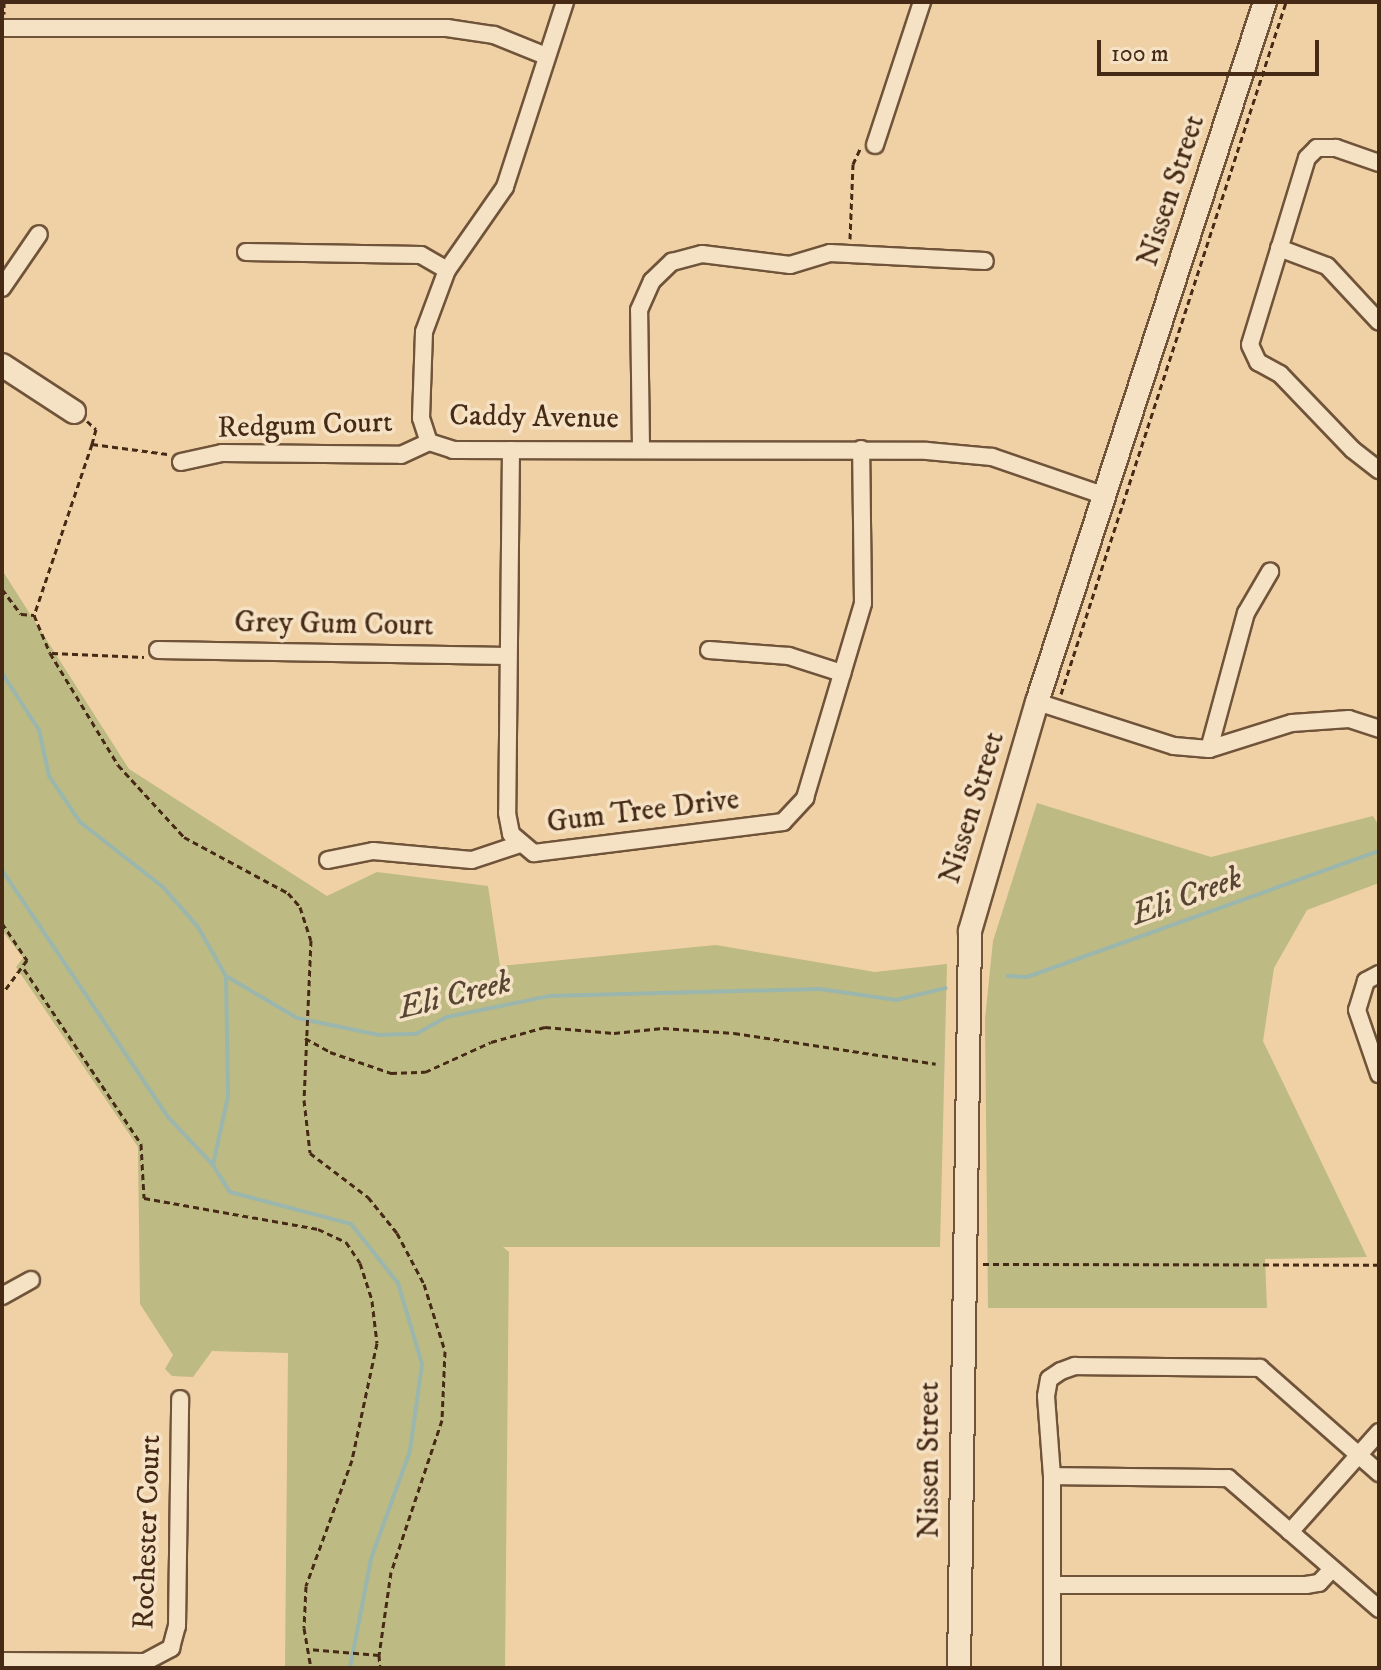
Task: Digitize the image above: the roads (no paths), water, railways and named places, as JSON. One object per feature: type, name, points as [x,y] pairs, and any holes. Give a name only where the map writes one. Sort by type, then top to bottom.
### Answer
[{"type":"street","name":"Caddy Avenue","points":[[565,2],[505,187],[447,270],[424,332],[421,418],[429,442],[453,450],[641,447],[861,449],[992,457],[1105,496]]},
{"type":"street","points":[[875,145],[922,2]]},
{"type":"street","name":"Nissen Street","points":[[959,1668],[965,970],[981,878],[1047,705],[1105,496],[1265,2]]},
{"type":"street","points":[[2,28],[447,28],[494,35],[546,56]]},
{"type":"street","points":[[1379,163],[1336,148],[1317,148],[1307,158],[1250,345],[1258,362],[1280,374],[1353,450],[1379,470]]},
{"type":"street","points":[[2,288],[39,234]]},
{"type":"street","points":[[1279,248],[1327,266],[1379,322]]},
{"type":"street","points":[[246,252],[421,255],[447,270]]},
{"type":"street","points":[[641,447],[639,310],[652,281],[672,262],[702,254],[790,265],[830,253],[985,261]]},
{"type":"street","points":[[2,365],[74,412]]},
{"type":"street","name":"Redgum Court","points":[[181,462],[222,453],[401,455],[429,442]]},
{"type":"street","name":"Gum Tree Drive","points":[[511,450],[507,813],[511,834],[534,853],[783,822],[805,798],[863,603],[861,449]]},
{"type":"street","points":[[1209,749],[1246,613],[1270,572]]},
{"type":"street","name":"Grey Gum Court","points":[[158,650],[508,656]]},
{"type":"street","points":[[709,650],[789,656],[842,673]]},
{"type":"street","points":[[1047,705],[1174,746],[1209,749],[1292,723],[1349,719],[1379,729]]},
{"type":"street","points":[[328,860],[373,851],[472,860],[520,844]]},
{"type":"street","points":[[1379,974],[1366,981],[1357,1010],[1379,1074]]},
{"type":"street","points":[[2,1296],[31,1280]]},
{"type":"street","points":[[1052,1668],[1049,1379],[1075,1366],[1260,1368],[1379,1473]]},
{"type":"street","name":"Rochester Court","points":[[60,1666],[145,1662],[171,1648],[177,1626],[180,1399]]},
{"type":"street","points":[[1290,1532],[1379,1432]]},
{"type":"street","points":[[1052,1476],[1228,1478],[1379,1609]]},
{"type":"street","points":[[1052,1585],[1306,1585],[1319,1583],[1332,1569]]},
{"type":"street","points":[[2,1661],[60,1666]]},
{"type":"waterway","name":"Eli Creek","points":[[2,673],[39,730],[49,776],[80,822],[163,887],[198,927],[226,976],[297,1018],[379,1035],[416,1034],[447,1017],[549,996],[820,989],[896,1000],[946,988]]},
{"type":"waterway","name":"Eli Creek","points":[[1008,976],[1027,977],[1379,851]]},
{"type":"waterway","points":[[2,870],[168,1117],[213,1165]]},
{"type":"waterway","points":[[226,977],[228,1096],[213,1165],[230,1192],[351,1224],[398,1283],[422,1364],[410,1451],[371,1559],[350,1668]]}]
